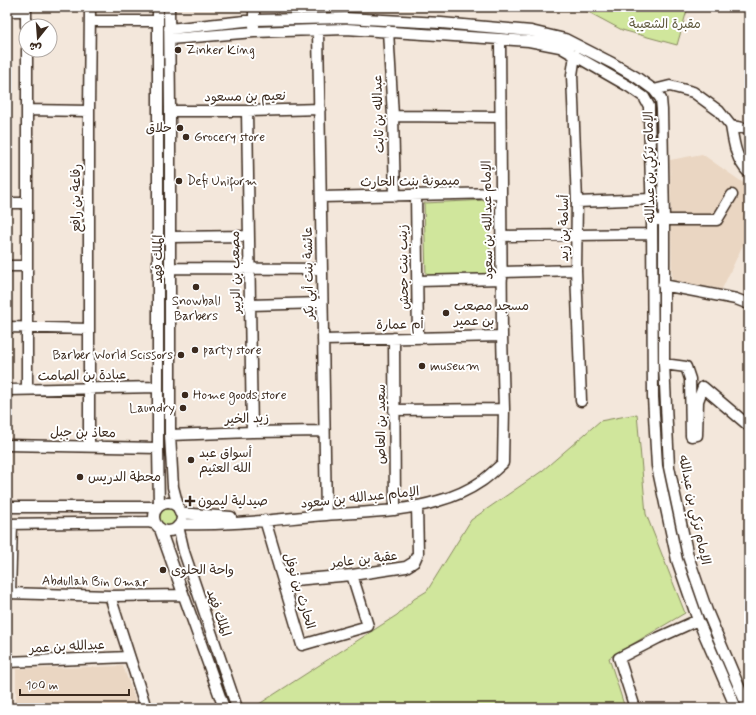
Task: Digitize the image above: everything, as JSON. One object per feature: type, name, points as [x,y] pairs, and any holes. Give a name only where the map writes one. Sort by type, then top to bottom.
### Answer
[{"type":"street","name":"رفاعة بن رافع","points":[[89,446],[90,7]]},
{"type":"street","name":"الملك فهد","points":[[158,7],[158,507]]},
{"type":"street","name":"الملك فهد","points":[[169,7],[171,236],[170,435],[173,487],[180,511]]},
{"type":"street","points":[[254,7],[254,32]]},
{"type":"street","points":[[7,11],[26,9]]},
{"type":"street","points":[[169,34],[254,20],[345,18],[441,23],[531,31],[565,39],[612,63],[636,77],[654,90],[670,86],[693,92],[719,111],[731,126],[741,165],[749,173]]},
{"type":"street","points":[[90,21],[158,21]]},
{"type":"street","points":[[440,35],[441,23]]},
{"type":"street","name":"الإمام تركي بن عبدالله","points":[[169,34],[318,31],[346,29],[529,41],[560,47],[628,86],[644,97],[649,106],[654,397],[657,466],[677,560],[698,620],[736,708]]},
{"type":"street","name":"عائشة بنت أبي بكر","points":[[318,31],[326,515]]},
{"type":"street","name":"عبدالله بن ثابت","points":[[388,31],[393,116],[395,196]]},
{"type":"street","name":"الإمام عبدالله بن سعود","points":[[179,525],[395,510],[417,506],[438,501],[470,488],[482,481],[503,463],[504,409],[500,193],[500,39]]},
{"type":"street","name":"أسامة بن زيد","points":[[575,55],[572,75],[577,202],[576,270],[581,401]]},
{"type":"street","points":[[26,58],[27,390]]},
{"type":"street","name":"الإمام تركي بن عبدالله","points":[[654,90],[661,99],[662,110],[664,364],[669,467],[688,556],[707,611],[748,708]]},
{"type":"street","name":"نعيم بن مسعود","points":[[170,111],[320,109]]},
{"type":"street","points":[[27,110],[89,111]]},
{"type":"street","name":"مصعب بن الزبير","points":[[247,111],[252,432]]},
{"type":"street","points":[[393,116],[500,117]]},
{"type":"street","points":[[731,126],[749,129]]},
{"type":"street","name":"ميمونة بنت الحارث","points":[[321,197],[500,193]]},
{"type":"street","name":"زينب بنت جحش","points":[[416,195],[418,338]]},
{"type":"street","points":[[652,220],[717,220],[732,195]]},
{"type":"street","points":[[577,202],[651,199]]},
{"type":"street","points":[[7,203],[27,203]]},
{"type":"street","points":[[501,236],[652,234]]},
{"type":"street","points":[[171,236],[248,236]]},
{"type":"street","points":[[7,266],[27,266]]},
{"type":"street","points":[[171,268],[322,269]]},
{"type":"street","points":[[417,281],[576,270]]},
{"type":"street","points":[[663,285],[736,299],[749,304]]},
{"type":"street","points":[[250,305],[322,302]]},
{"type":"street","points":[[7,327],[89,329]]},
{"type":"street","name":"أم عمارة","points":[[323,340],[502,336]]},
{"type":"street","name":"سعيد بن العاص","points":[[394,338],[395,510]]},
{"type":"street","points":[[664,364],[686,367],[690,379],[691,436],[697,435],[698,401],[703,387],[749,426]]},
{"type":"street","name":"عبادة بن الصامت","points":[[7,390],[158,387]]},
{"type":"street","points":[[394,410],[504,409]]},
{"type":"street","name":"زيد الخير","points":[[170,435],[324,431]]},
{"type":"street","name":"معاذ بن جبل","points":[[7,445],[158,448]]},
{"type":"street","points":[[7,507],[158,507],[169,504],[173,505],[180,511],[181,516],[179,525],[168,531],[148,522],[9,524],[8,593]]},
{"type":"street","name":"عقبة بن عامر","points":[[283,581],[352,576],[406,567],[414,562],[418,553],[417,506]]},
{"type":"street","points":[[158,507],[154,517],[158,526]]},
{"type":"street","name":"الإمام عبدالله بن سعود","points":[[180,511],[265,520]]},
{"type":"street","name":"الحارث بن نوفل","points":[[265,520],[302,645],[368,626],[352,576]]},
{"type":"street","name":"الملك فهد","points":[[179,525],[184,552],[237,708]]},
{"type":"street","name":"الملك فهد","points":[[158,526],[224,708]]},
{"type":"street","name":"Abdullah Bin Omar","points":[[8,593],[110,596],[183,594]]},
{"type":"street","points":[[110,596],[146,708]]},
{"type":"street","points":[[635,708],[619,658],[698,620]]},
{"type":"street","name":"عبدالله بن عمر","points":[[7,662],[129,657]]},
{"type":"shaded area","points":[[702,154],[749,187],[749,232],[722,289],[672,281],[670,160]]},
{"type":"shaded area","points":[[123,666],[138,708],[16,708],[16,669]]},
{"type":"green space","name":"مقبرة الشعيبة","points":[[579,7],[688,7],[677,45],[622,30]]},
{"type":"green space","points":[[488,200],[491,274],[426,276],[424,203]]},
{"type":"green space","points":[[637,414],[646,514],[685,613],[609,658],[625,708],[253,708],[397,615],[414,599],[427,591],[471,520],[542,471],[600,421]]},
{"type":"green space","points":[[164,509],[172,509],[177,514],[175,525],[172,527],[164,527],[159,522],[159,514]]},
{"type":"place","name":"Zinker King","points":[[178,50]]},
{"type":"place","name":"حلاق","points":[[180,128]]},
{"type":"place","name":"Grocery store","points":[[186,137]]},
{"type":"place","name":"Defi Uniform","points":[[179,181]]},
{"type":"place","name":"Snowball Barbers","points":[[196,287]]},
{"type":"place","name":"مسجد مصعب بن عمير","points":[[446,313]]},
{"type":"place","name":"party store","points":[[195,350]]},
{"type":"place","name":"Barber World Scissors","points":[[181,355]]},
{"type":"place","name":"museum","points":[[422,366]]},
{"type":"place","name":"Home goods store","points":[[185,395]]},
{"type":"place","name":"Laundry","points":[[183,408]]},
{"type":"place","name":"أسواق عبد الله العثيم","points":[[191,460]]},
{"type":"place","name":"محطة الدريس","points":[[80,477]]},
{"type":"place","name":"صيدلية ليمون","points":[[190,501]]},
{"type":"place","name":"واحة الحلوى","points":[[163,570]]}]
